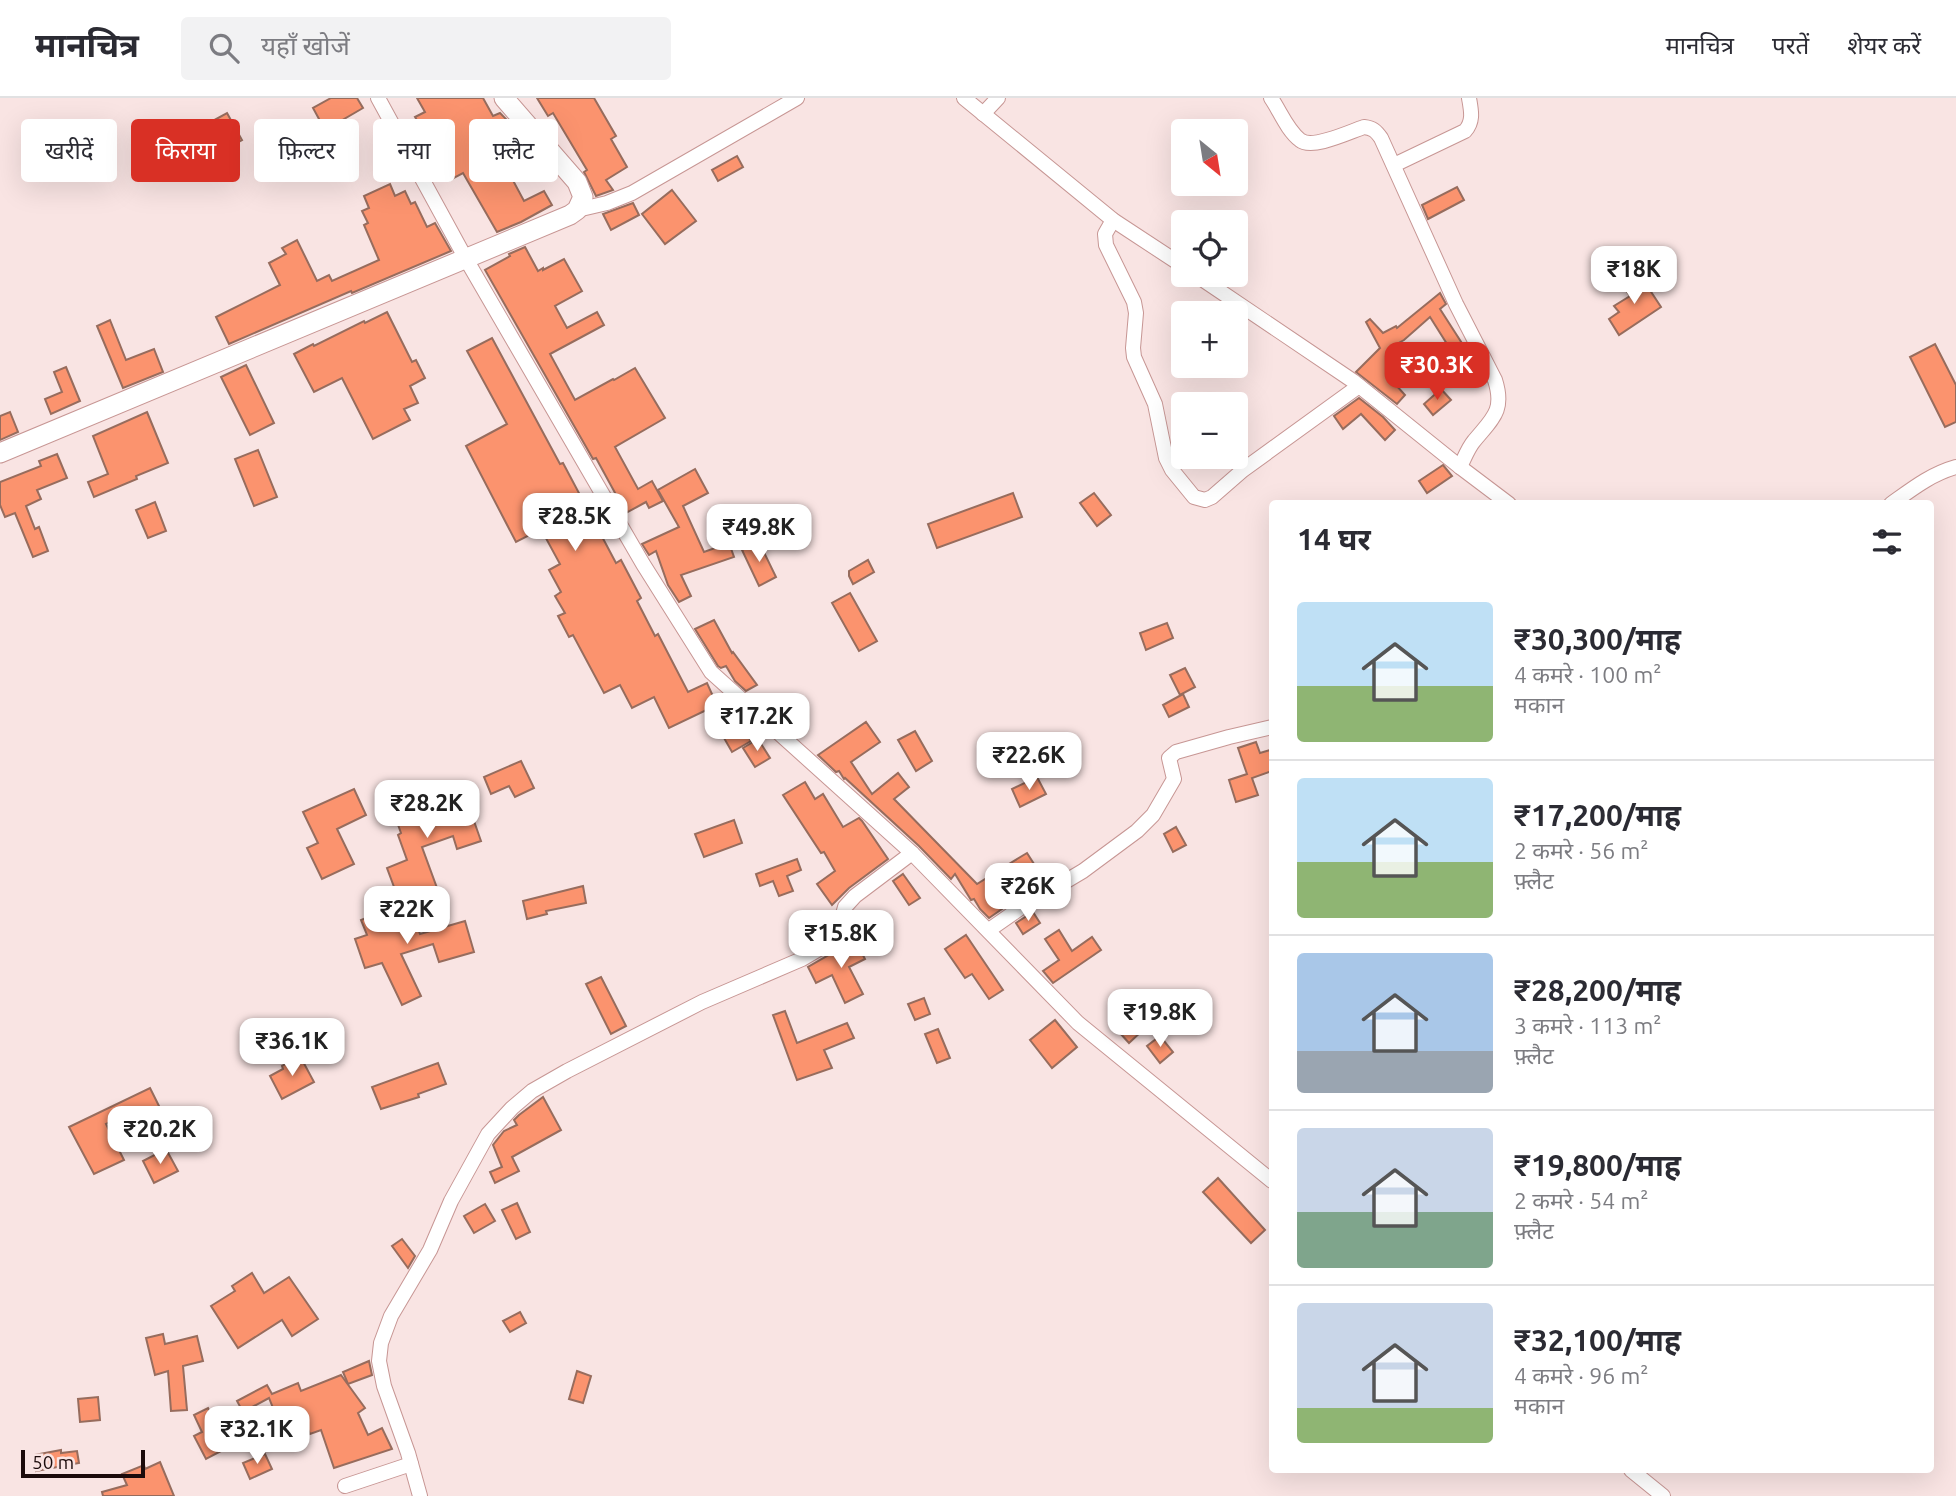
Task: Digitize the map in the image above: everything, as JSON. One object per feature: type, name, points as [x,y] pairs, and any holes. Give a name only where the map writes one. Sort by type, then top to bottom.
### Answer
[{"type":"main road","points":[[0,453],[570,215],[577,210],[583,197],[577,183],[504,98]]},
{"type":"street","points":[[378,98],[466,259],[643,564],[711,672],[912,853],[1078,1023],[1269,1179]]},
{"type":"street","points":[[577,210],[607,203],[632,193],[797,98]]},
{"type":"street","points":[[964,98],[1113,220],[1171,258]]},
{"type":"street","points":[[983,114],[998,98]]},
{"type":"street","points":[[1271,98],[1300,141],[1310,144],[1364,127],[1371,128],[1381,138],[1499,393],[1495,416],[1485,431],[1472,443],[1460,467]]},
{"type":"street","points":[[1394,165],[1465,131],[1472,120],[1469,98]]},
{"type":"street","points":[[1113,220],[1105,234],[1112,257],[1134,302],[1134,357],[1154,404],[1166,458],[1194,498],[1205,500],[1212,497],[1243,470],[1359,386]]},
{"type":"street","points":[[1214,287],[1359,386],[1504,500]]},
{"type":"street","points":[[1897,500],[1924,481],[1956,467]]},
{"type":"street","points":[[989,930],[1104,857],[1147,822],[1174,779],[1169,763],[1171,754],[1269,728]]},
{"type":"street","points":[[420,1496],[384,1386],[379,1361],[380,1343],[391,1316],[430,1250],[451,1201],[488,1135],[512,1108],[532,1091],[567,1070],[702,1002],[819,949],[831,939],[840,925],[845,907],[855,896],[912,853]]},
{"type":"street","points":[[345,1486],[411,1464]]},
{"type":"street","points":[[1635,1473],[1662,1496]]},
{"type":"building","points":[[331,98],[357,98],[363,108],[344,119],[319,119],[313,108]]},
{"type":"building","points":[[417,98],[483,98],[493,116],[500,113],[506,119],[469,119],[469,182],[514,182],[524,201],[544,191],[552,205],[497,232],[463,173],[455,177],[455,119],[416,119],[415,117],[425,112]]},
{"type":"building","points":[[537,98],[594,98],[616,136],[611,139],[627,167],[606,180],[613,190],[596,196],[584,172],[587,170],[558,119],[553,113],[548,116]]},
{"type":"building","points":[[227,113],[230,119],[216,119]]},
{"type":"building","points":[[737,156],[743,167],[718,181],[712,170]]},
{"type":"building","points":[[390,184],[395,196],[405,191],[411,204],[415,202],[427,227],[435,223],[451,251],[229,344],[216,317],[280,285],[269,263],[286,254],[282,248],[297,240],[317,281],[329,275],[332,281],[379,260],[364,225],[368,223],[362,211],[369,208],[364,196]]},
{"type":"building","points":[[1457,187],[1464,200],[1428,219],[1422,205]]},
{"type":"building","points":[[672,190],[696,221],[665,244],[642,214]]},
{"type":"building","points":[[633,203],[639,215],[611,230],[603,214]]},
{"type":"building","points":[[525,247],[538,271],[564,259],[582,291],[555,306],[567,328],[597,312],[604,325],[550,354],[575,400],[635,368],[665,418],[615,447],[638,489],[652,481],[663,501],[649,508],[646,502],[626,513],[485,270]]},
{"type":"building","points":[[1640,275],[1661,307],[1619,335],[1609,319],[1619,312],[1614,306],[1630,296],[1623,286]]},
{"type":"building","points":[[1440,293],[1446,304],[1440,309],[1465,348],[1454,355],[1430,317],[1395,345],[1414,366],[1395,384],[1405,395],[1397,404],[1356,372],[1380,348],[1366,322],[1370,319],[1383,333],[1396,326],[1397,328]]},
{"type":"building","points":[[387,312],[412,362],[416,360],[425,378],[410,386],[418,403],[404,409],[410,420],[373,439],[342,378],[314,392],[294,354]]},
{"type":"building","points":[[110,320],[126,360],[154,349],[163,372],[123,388],[97,326]]},
{"type":"building","points":[[492,338],[616,563],[621,560],[641,598],[637,601],[655,636],[658,634],[688,692],[707,683],[717,705],[669,728],[654,697],[632,708],[620,685],[604,693],[573,635],[569,637],[558,616],[565,613],[555,596],[561,592],[549,570],[560,564],[541,529],[516,542],[466,446],[507,424],[467,351]]},
{"type":"building","points":[[1935,344],[1956,385],[1956,422],[1945,427],[1910,357]]},
{"type":"building","points":[[246,365],[274,423],[250,435],[221,377]]},
{"type":"building","points":[[66,367],[80,401],[51,414],[45,399],[62,392],[54,372]]},
{"type":"building","points":[[1441,389],[1451,400],[1433,415],[1424,404]]},
{"type":"building","points":[[1359,398],[1395,430],[1385,440],[1361,414],[1343,429],[1334,416]]},
{"type":"building","points":[[10,412],[18,432],[0,440],[0,416]]},
{"type":"building","points":[[147,412],[168,463],[94,497],[88,482],[108,474],[93,436]]},
{"type":"building","points":[[258,450],[277,497],[254,506],[235,459]]},
{"type":"building","points":[[57,454],[67,478],[37,490],[41,499],[26,506],[35,529],[39,527],[48,551],[33,557],[15,513],[5,517],[0,505],[0,482],[41,466],[39,461]]},
{"type":"building","points":[[1443,465],[1452,476],[1427,493],[1419,481]]},
{"type":"building","points":[[695,469],[708,493],[683,506],[704,552],[729,543],[734,557],[681,575],[691,596],[679,602],[668,585],[656,551],[649,555],[642,544],[679,527],[658,490]]},
{"type":"building","points":[[1013,493],[1022,517],[937,548],[928,524]]},
{"type":"building","points":[[1094,493],[1111,515],[1097,526],[1080,503]]},
{"type":"building","points":[[155,502],[166,531],[148,538],[136,510]]},
{"type":"building","points":[[759,542],[776,577],[759,586],[742,550]]},
{"type":"building","points":[[868,560],[874,572],[853,584],[849,571]]},
{"type":"building","points":[[850,593],[877,641],[859,651],[832,603]]},
{"type":"building","points":[[714,620],[732,653],[757,685],[746,691],[735,681],[726,666],[718,666],[695,629]]},
{"type":"building","points":[[1167,623],[1173,638],[1146,650],[1140,633]]},
{"type":"building","points":[[1185,668],[1195,687],[1180,695],[1170,675]]},
{"type":"building","points":[[1183,694],[1189,707],[1169,717],[1163,705]]},
{"type":"building","points":[[739,721],[751,741],[732,752],[720,731]]},
{"type":"building","points":[[866,722],[880,742],[851,762],[872,794],[898,773],[909,787],[894,799],[977,884],[990,876],[1001,896],[996,899],[1002,909],[989,918],[974,899],[971,900],[955,874],[951,879],[919,846],[844,779],[839,771],[836,772],[818,755]]},
{"type":"building","points":[[915,731],[932,761],[916,771],[898,740]]},
{"type":"building","points":[[758,739],[770,758],[755,767],[743,748]]},
{"type":"building","points":[[1256,742],[1260,753],[1269,750],[1269,772],[1252,778],[1258,795],[1236,802],[1229,780],[1247,774],[1238,748]]},
{"type":"building","points":[[521,761],[534,788],[515,797],[509,786],[491,794],[484,777]]},
{"type":"building","points":[[1037,777],[1046,794],[1020,807],[1012,789]]},
{"type":"building","points":[[805,782],[815,799],[823,794],[843,827],[859,818],[888,859],[849,888],[832,905],[817,884],[835,871],[783,795]]},
{"type":"building","points":[[433,784],[443,813],[468,804],[481,841],[457,849],[453,836],[422,847],[437,888],[400,903],[387,868],[407,860],[392,808],[409,802],[408,798],[421,793],[420,789]]},
{"type":"building","points":[[354,789],[366,815],[337,829],[354,864],[322,879],[307,848],[318,843],[303,812]]},
{"type":"building","points":[[734,820],[742,843],[704,857],[695,834]]},
{"type":"building","points":[[1176,827],[1186,845],[1173,852],[1164,834]]},
{"type":"building","points":[[1027,853],[1034,864],[1010,878],[1004,867]]},
{"type":"building","points":[[797,859],[801,870],[787,876],[793,891],[779,896],[773,881],[760,886],[756,874]]},
{"type":"building","points":[[903,874],[920,898],[909,905],[893,881]]},
{"type":"building","points":[[583,886],[586,903],[546,911],[547,914],[527,919],[523,901]]},
{"type":"building","points":[[404,902],[415,929],[418,928],[420,934],[465,921],[474,952],[439,962],[433,944],[401,954],[421,996],[402,1005],[382,963],[365,968],[355,939],[367,935],[361,920]]},
{"type":"building","points":[[1033,912],[1040,923],[1023,934],[1016,923]]},
{"type":"building","points":[[1059,930],[1072,951],[1092,937],[1101,950],[1053,983],[1043,971],[1059,960],[1045,939]]},
{"type":"building","points":[[966,935],[1003,990],[989,999],[972,974],[965,978],[945,949]]},
{"type":"building","points":[[855,940],[865,959],[849,967],[863,994],[845,1003],[832,975],[816,983],[808,967]]},
{"type":"building","points":[[601,977],[626,1026],[611,1034],[586,984]]},
{"type":"building","points":[[924,998],[930,1014],[915,1020],[908,1004]]},
{"type":"building","points":[[785,1011],[797,1043],[847,1023],[854,1038],[824,1050],[832,1068],[797,1080],[773,1015]]},
{"type":"building","points":[[1055,1020],[1077,1047],[1052,1068],[1030,1040]]},
{"type":"building","points":[[1135,1021],[1143,1030],[1129,1043],[1120,1033]]},
{"type":"building","points":[[938,1029],[950,1058],[937,1063],[925,1034]]},
{"type":"building","points":[[1160,1036],[1173,1052],[1160,1063],[1147,1046]]},
{"type":"building","points":[[300,1056],[314,1082],[282,1099],[270,1076]]},
{"type":"building","points":[[438,1063],[446,1084],[418,1094],[419,1097],[381,1109],[372,1087]]},
{"type":"building","points":[[150,1088],[171,1130],[154,1139],[138,1108],[106,1124],[124,1160],[94,1174],[69,1127]]},
{"type":"building","points":[[543,1097],[561,1130],[512,1157],[519,1171],[495,1183],[490,1172],[502,1167],[493,1145],[504,1131],[517,1125],[514,1120],[519,1115]]},
{"type":"building","points":[[166,1149],[178,1171],[154,1183],[143,1161]]},
{"type":"building","points":[[1218,1178],[1265,1230],[1251,1243],[1203,1192]]},
{"type":"building","points":[[517,1203],[530,1232],[516,1239],[502,1210]]},
{"type":"building","points":[[485,1204],[495,1221],[474,1233],[464,1216]]},
{"type":"building","points":[[402,1239],[415,1256],[408,1268],[392,1246]]},
{"type":"building","points":[[252,1273],[264,1293],[289,1277],[318,1319],[292,1336],[282,1320],[238,1348],[211,1306],[235,1291],[232,1286]]},
{"type":"building","points":[[520,1312],[526,1323],[510,1332],[503,1321]]},
{"type":"building","points":[[163,1334],[165,1344],[197,1336],[203,1361],[183,1366],[187,1410],[171,1411],[168,1371],[155,1375],[146,1338]]},
{"type":"building","points":[[369,1361],[372,1375],[348,1384],[343,1372]]},
{"type":"building","points":[[577,1371],[591,1376],[583,1403],[569,1399]]},
{"type":"building","points":[[341,1375],[365,1408],[358,1413],[368,1435],[382,1428],[392,1449],[334,1468],[321,1430],[310,1434],[299,1409],[277,1418],[269,1398],[243,1412],[237,1401],[267,1385],[272,1394],[298,1383],[301,1391]]},
{"type":"building","points":[[98,1397],[100,1420],[80,1422],[78,1399]]},
{"type":"building","points":[[208,1408],[216,1425],[230,1417],[242,1440],[206,1459],[194,1436],[202,1432],[194,1415]]},
{"type":"building","points":[[61,1450],[61,1453],[77,1451],[79,1463],[36,1471],[34,1455]]},
{"type":"building","points":[[265,1454],[272,1469],[250,1479],[243,1463]]},
{"type":"building","points":[[160,1462],[174,1496],[103,1496],[102,1492],[127,1485],[122,1474],[144,1465],[145,1469]]}]
